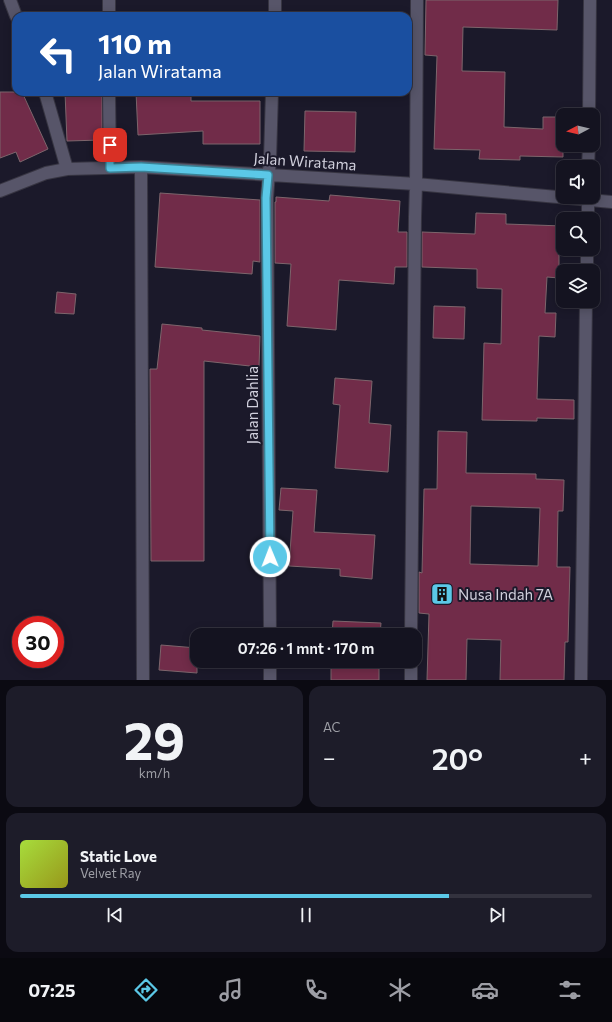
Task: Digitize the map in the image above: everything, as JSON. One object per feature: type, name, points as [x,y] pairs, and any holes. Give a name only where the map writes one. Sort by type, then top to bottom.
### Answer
[{"type":"street","points":[[10,0],[14,12]]},
{"type":"street","points":[[109,0],[109,12]]},
{"type":"street","points":[[275,0],[275,12]]},
{"type":"street","points":[[411,628],[417,0]]},
{"type":"street","points":[[589,108],[590,0]]},
{"type":"street","points":[[46,96],[67,169]]},
{"type":"street","points":[[109,96],[110,168]]},
{"type":"street","name":"Jalan Dahlia","points":[[270,628],[266,198],[270,159],[272,96]]},
{"type":"street","points":[[141,167],[143,680]]},
{"type":"street","name":"Jalan Wiratama","points":[[0,191],[46,173],[67,169],[141,167],[416,184],[556,195]]},
{"type":"street","name":"Jalan Wiratama","points":[[600,200],[612,202]]},
{"type":"street","points":[[581,680],[586,308]]},
{"type":"street","points":[[270,668],[270,680]]},
{"type":"street","points":[[411,668],[411,680]]},
{"type":"building","points":[[426,0],[558,0],[557,30],[463,27],[462,71],[505,72],[504,127],[543,129],[543,117],[556,117],[556,152],[563,152],[563,157],[520,156],[520,160],[479,159],[480,150],[434,149],[437,56],[425,55]]},
{"type":"building","points":[[0,92],[12,92],[12,96],[24,96],[48,149],[20,162],[16,152],[0,158]]},
{"type":"building","points":[[65,96],[102,96],[102,140],[67,141]]},
{"type":"building","points":[[136,96],[191,96],[191,101],[260,101],[260,144],[203,144],[203,131],[138,135]]},
{"type":"building","points":[[305,111],[356,112],[355,152],[304,151]]},
{"type":"building","points":[[160,193],[260,200],[260,262],[253,261],[252,274],[155,267]]},
{"type":"building","points":[[330,195],[400,201],[398,232],[407,232],[407,267],[395,267],[394,284],[339,280],[336,330],[287,326],[291,264],[275,263],[276,197],[329,201]]},
{"type":"building","points":[[476,213],[506,214],[506,224],[556,226],[556,256],[559,256],[559,264],[556,264],[556,278],[547,277],[545,313],[556,313],[555,337],[539,336],[537,399],[574,400],[574,419],[537,418],[537,421],[482,420],[484,343],[501,344],[502,289],[477,288],[477,269],[422,267],[422,232],[475,234]]},
{"type":"building","points":[[57,292],[76,294],[74,314],[55,313]]},
{"type":"building","points":[[434,306],[465,307],[464,339],[433,338]]},
{"type":"building","points":[[162,324],[260,336],[259,367],[204,361],[204,561],[151,561],[150,369],[157,369]]},
{"type":"building","points":[[335,378],[372,381],[369,423],[391,425],[388,472],[335,468],[340,405],[333,404]]},
{"type":"building","points":[[438,431],[467,432],[466,473],[536,474],[536,479],[564,480],[563,511],[558,511],[557,567],[570,567],[568,642],[565,642],[564,680],[500,680],[501,640],[467,639],[466,680],[427,680],[429,614],[419,613],[419,572],[422,573],[424,489],[437,489]],"holes":[[[471,506],[540,508],[538,566],[470,564]]]},
{"type":"building","points":[[281,488],[317,490],[314,532],[375,535],[372,579],[340,576],[340,569],[289,566],[293,511],[279,510]]},
{"type":"building","points":[[333,621],[381,623],[381,628],[332,628]]},
{"type":"building","points":[[161,645],[190,647],[190,668],[197,668],[197,673],[159,670]]},
{"type":"building","points":[[331,668],[379,668],[379,680],[331,680]]},
{"type":"place","name":"Nusa Indah 7A","points":[[442,594]]},
{"type":"route","points":[[110,145],[110,168],[141,167],[268,175],[266,198],[270,557]]}]
